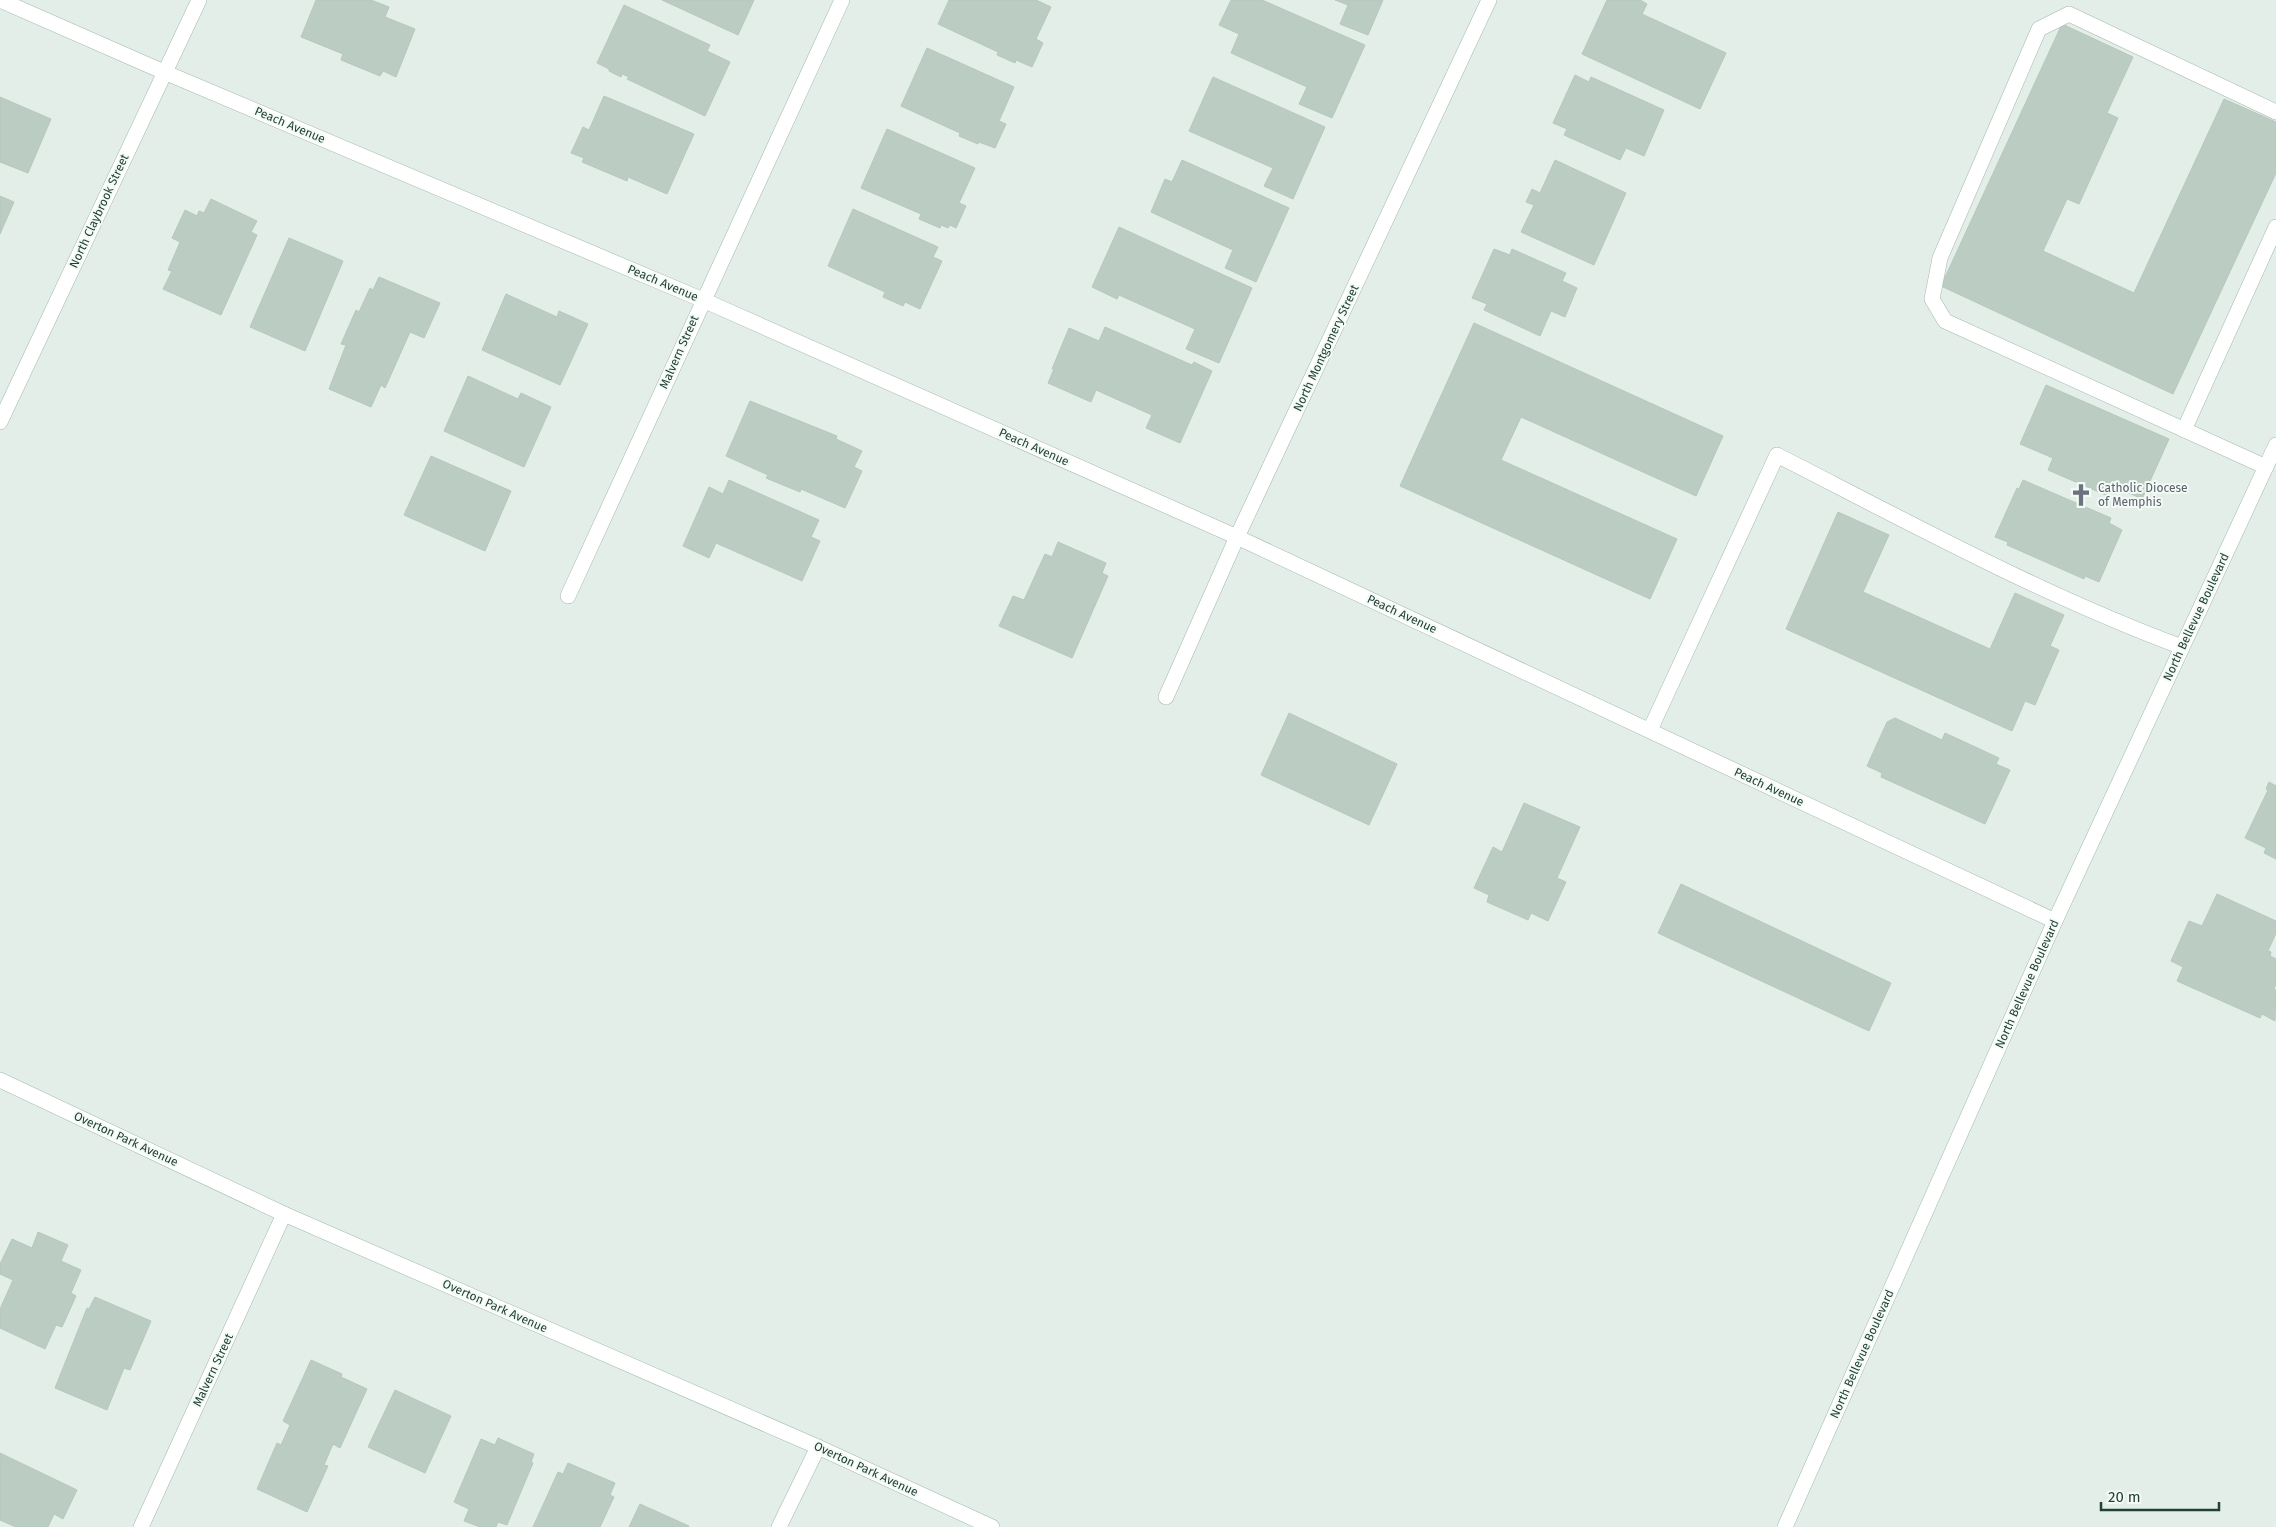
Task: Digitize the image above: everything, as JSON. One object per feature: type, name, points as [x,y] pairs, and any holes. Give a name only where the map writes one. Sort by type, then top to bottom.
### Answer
[{"type":"street","name":"Peach Avenue","points":[[0,0],[164,72],[703,300],[1237,537],[2055,921]]},
{"type":"street","name":"North Claybrook Street","points":[[0,422],[199,0]]},
{"type":"street","name":"Malvern Street","points":[[568,596],[842,0]]},
{"type":"street","name":"North Montgomery Street","points":[[1166,697],[1237,537],[1489,0]]},
{"type":"street","points":[[2266,467],[1945,321],[1932,299],[1940,258],[2039,30],[2068,14],[2276,112]]},
{"type":"street","points":[[2184,430],[2276,227]]},
{"type":"street","name":"North Bellevue Boulevard","points":[[1785,1527],[2055,921],[2276,445]]},
{"type":"street","points":[[1650,730],[1777,455],[2000,569],[2116,623],[2182,648]]},
{"type":"street","name":"Overton Park Avenue","points":[[0,1080],[284,1214],[818,1447],[992,1527]]},
{"type":"street","name":"Malvern Street","points":[[141,1527],[284,1214]]},
{"type":"street","points":[[780,1527],[818,1447]]},
{"type":"building","points":[[316,0],[371,0],[389,7],[385,17],[415,29],[396,77],[383,71],[380,76],[341,60],[343,54],[301,37]]},
{"type":"building","points":[[662,0],[754,0],[738,35]]},
{"type":"building","points":[[949,0],[1036,0],[1051,7],[1036,39],[1043,43],[1032,67],[1016,60],[1015,63],[997,55],[998,52],[938,24]]},
{"type":"building","points":[[1231,0],[1262,0],[1365,45],[1332,118],[1299,104],[1307,87],[1231,53],[1239,34],[1219,25]]},
{"type":"building","points":[[1335,0],[1383,0],[1368,35],[1340,24],[1348,5]]},
{"type":"building","points":[[1607,0],[1640,0],[1647,4],[1642,14],[1726,53],[1700,109],[1582,54]]},
{"type":"building","points":[[624,5],[710,45],[707,51],[730,62],[705,116],[627,79],[629,77],[622,74],[621,77],[597,63]]},
{"type":"building","points":[[2062,24],[2133,57],[2107,113],[2118,118],[2079,204],[2067,199],[2043,251],[2134,293],[2224,99],[2276,122],[2276,173],[2173,394],[1941,286]]},
{"type":"building","points":[[927,48],[1014,87],[999,121],[1006,124],[995,148],[979,142],[978,144],[959,136],[960,133],[901,106]]},
{"type":"building","points":[[1575,75],[1589,82],[1591,77],[1664,110],[1644,156],[1626,148],[1620,160],[1564,135],[1567,129],[1553,123]]},
{"type":"building","points":[[1213,77],[1325,127],[1293,199],[1264,186],[1273,168],[1189,131]]},
{"type":"building","points":[[604,96],[694,134],[667,194],[628,177],[627,181],[582,162],[584,158],[571,153],[583,127],[589,130]]},
{"type":"building","points":[[0,97],[51,119],[28,173],[0,162]]},
{"type":"building","points":[[887,129],[975,168],[959,203],[966,206],[956,228],[950,225],[948,228],[941,225],[940,228],[919,219],[921,214],[861,188]]},
{"type":"building","points":[[1182,160],[1289,208],[1256,282],[1225,268],[1233,250],[1151,212],[1165,179],[1172,182]]},
{"type":"building","points":[[1555,160],[1626,193],[1594,265],[1521,232],[1534,205],[1526,202],[1532,189],[1540,193]]},
{"type":"building","points":[[0,196],[14,202],[0,234]]},
{"type":"building","points":[[211,199],[257,221],[251,232],[257,235],[221,315],[163,289],[172,271],[168,270],[180,242],[172,238],[185,210],[197,216],[199,211],[204,213]]},
{"type":"building","points":[[853,209],[938,247],[933,257],[942,261],[920,309],[905,302],[903,306],[883,297],[885,292],[828,266]]},
{"type":"building","points":[[1119,227],[1252,288],[1219,363],[1186,349],[1195,329],[1119,295],[1117,299],[1092,287]]},
{"type":"building","points":[[289,238],[343,261],[305,351],[250,327]]},
{"type":"building","points":[[1494,249],[1510,255],[1512,249],[1566,273],[1562,281],[1577,288],[1565,317],[1551,311],[1540,336],[1484,310],[1487,304],[1472,298]]},
{"type":"building","points":[[379,277],[440,303],[424,338],[410,332],[385,388],[381,385],[371,407],[329,389],[346,345],[341,344],[356,310],[359,312],[370,288],[373,290]]},
{"type":"building","points":[[506,294],[557,317],[559,311],[588,324],[560,385],[482,350]]},
{"type":"building","points":[[1474,323],[1723,436],[1696,496],[1521,417],[1501,460],[1677,539],[1650,599],[1400,486]]},
{"type":"building","points":[[1105,327],[1192,365],[1194,362],[1212,371],[1180,443],[1146,428],[1152,415],[1096,390],[1091,402],[1048,383],[1069,328],[1099,341]]},
{"type":"building","points":[[468,376],[518,399],[521,393],[551,407],[524,467],[444,431]]},
{"type":"building","points":[[2046,385],[2169,439],[2142,499],[2112,485],[2108,496],[2048,470],[2053,458],[2020,444]]},
{"type":"building","points":[[750,401],[837,436],[836,439],[862,451],[854,467],[862,471],[845,508],[801,489],[800,492],[766,478],[768,475],[726,456]]},
{"type":"building","points":[[431,456],[511,491],[485,551],[404,515]]},
{"type":"building","points":[[729,480],[819,520],[811,537],[820,541],[802,581],[716,543],[709,558],[683,546],[709,487],[723,494]]},
{"type":"building","points":[[2023,480],[2111,518],[2109,523],[2122,530],[2099,582],[2085,576],[2084,579],[2007,545],[2008,542],[1995,537],[2017,488],[2019,489]]},
{"type":"building","points":[[1838,512],[1889,535],[1863,592],[1990,649],[2015,593],[2064,615],[2050,646],[2059,650],[2035,705],[2025,701],[2012,731],[1786,629]]},
{"type":"building","points":[[1058,542],[1106,563],[1102,573],[1108,576],[1072,658],[999,626],[1013,596],[1024,600],[1045,554],[1052,557]]},
{"type":"building","points":[[1289,713],[1397,764],[1369,825],[1261,775]]},
{"type":"building","points":[[1895,718],[1942,740],[1945,733],[1999,758],[1996,764],[2010,770],[1985,824],[1881,777],[1882,773],[1867,766],[1887,722]]},
{"type":"building","points":[[2269,782],[2276,786],[2276,859],[2264,853],[2266,848],[2245,838],[2268,790],[2266,789]]},
{"type":"building","points":[[1524,803],[1580,827],[1557,878],[1566,882],[1548,921],[1531,913],[1528,920],[1487,902],[1489,895],[1474,888],[1493,847],[1502,852]]},
{"type":"building","points":[[1681,884],[1891,983],[1869,1031],[1658,933]]},
{"type":"building","points":[[2217,894],[2276,921],[2276,933],[2268,951],[2271,952],[2270,956],[2276,959],[2276,984],[2274,989],[2276,990],[2275,1021],[2262,1014],[2260,1018],[2177,981],[2183,967],[2171,961],[2189,921],[2202,926]]},
{"type":"building","points":[[38,1232],[68,1245],[61,1261],[81,1270],[71,1293],[76,1296],[62,1327],[56,1325],[45,1349],[0,1328],[0,1309],[13,1280],[0,1274],[0,1264],[12,1239],[32,1248]]},
{"type":"building","points":[[95,1297],[151,1321],[130,1370],[124,1368],[107,1410],[55,1388],[87,1308],[89,1309]]},
{"type":"building","points":[[311,1360],[342,1374],[341,1377],[367,1389],[340,1448],[333,1444],[324,1465],[328,1466],[307,1512],[257,1489],[277,1443],[281,1445],[290,1425],[283,1421]]},
{"type":"building","points":[[395,1390],[451,1416],[425,1473],[368,1447]]},
{"type":"building","points":[[498,1438],[534,1454],[531,1462],[533,1463],[507,1525],[498,1522],[496,1527],[480,1527],[464,1521],[469,1509],[454,1502],[481,1439],[495,1445]]},
{"type":"building","points":[[0,1453],[77,1490],[63,1519],[54,1514],[48,1527],[16,1527],[0,1520]]},
{"type":"building","points":[[568,1463],[615,1483],[610,1495],[614,1497],[600,1527],[533,1527],[558,1472],[563,1474]]},
{"type":"building","points":[[640,1504],[689,1526],[629,1527]]},
{"type":"place","name":"Catholic Diocese of Memphis","points":[[2081,495]]}]
